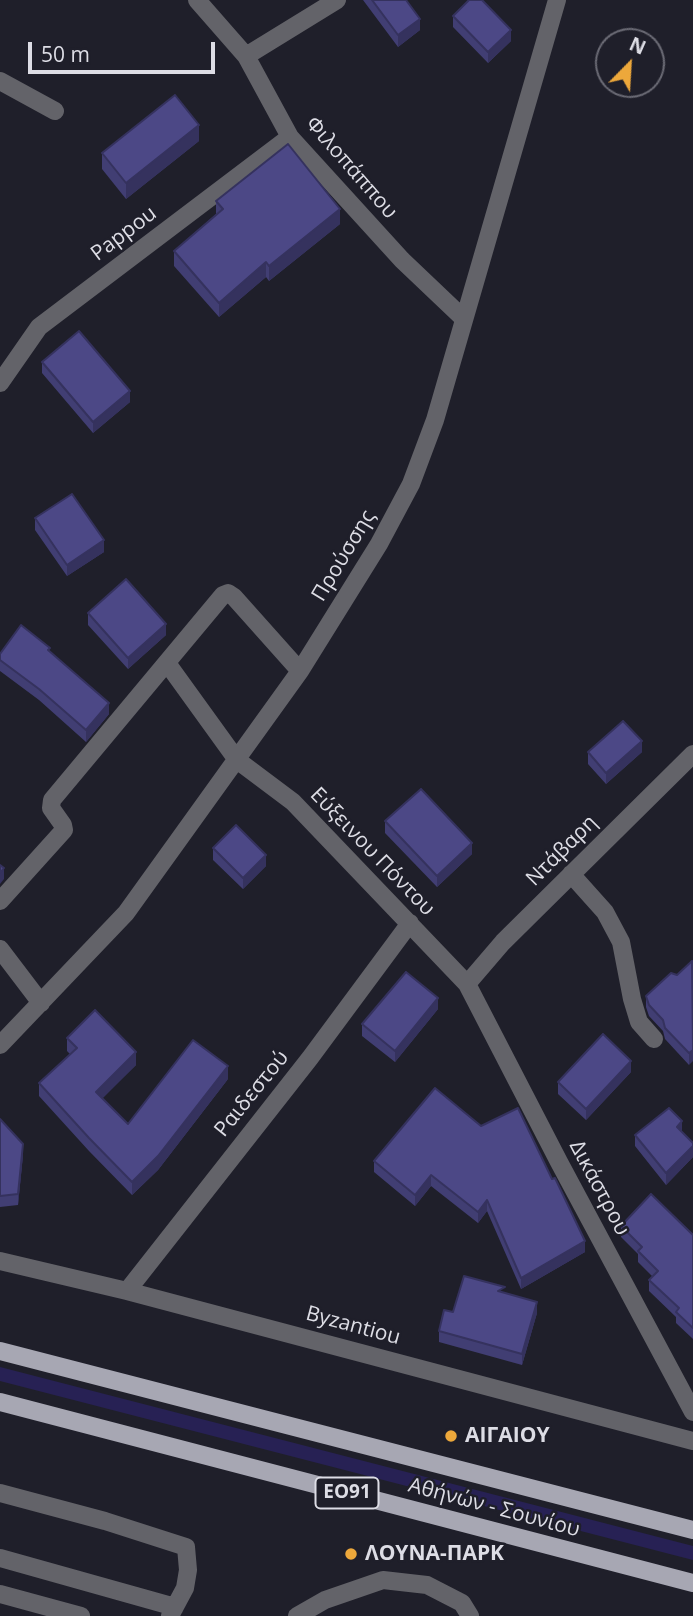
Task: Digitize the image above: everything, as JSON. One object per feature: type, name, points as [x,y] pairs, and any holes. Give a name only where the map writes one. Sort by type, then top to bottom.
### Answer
[{"type":"main road","name":"Αθήνών - Σουνίου","points":[[0,1351],[693,1530]]},
{"type":"main road","name":"Αθήνών - Σουνίου","points":[[0,1402],[693,1583]]},
{"type":"street","points":[[246,56],[337,0]]},
{"type":"street","name":"Προύσσης","points":[[0,1045],[126,913],[300,671],[379,544],[411,484],[435,420],[557,0]]},
{"type":"street","name":"Φιλοπάππου","points":[[208,4],[246,56],[290,137],[402,260],[463,318]]},
{"type":"street","points":[[0,81],[55,111]]},
{"type":"street","name":"Pappou","points":[[0,383],[39,327],[290,137]]},
{"type":"street","points":[[0,901],[64,830],[64,825],[51,808],[52,800],[223,595],[228,593],[234,597],[300,671]]},
{"type":"street","name":"Εύξεινου Πόντου","points":[[167,663],[237,760],[293,802],[467,984]]},
{"type":"street","name":"Ντάβαρη","points":[[467,984],[503,942],[693,754]]},
{"type":"street","points":[[571,874],[605,912],[621,942],[639,1022],[654,1039]]},
{"type":"street","name":"Ραιδεστού","points":[[127,1291],[310,1058],[410,923]]},
{"type":"street","points":[[0,949],[41,1003]]},
{"type":"street","name":"Δικάστρου","points":[[467,984],[693,1412]]},
{"type":"street","name":"Byzantiou","points":[[0,1261],[127,1291],[693,1441]]},
{"type":"street","points":[[0,1493],[105,1521],[186,1547],[188,1570],[184,1588],[173,1611],[0,1558]]},
{"type":"street","points":[[297,1616],[325,1600],[383,1580],[426,1586],[462,1603],[470,1616]]},
{"type":"street","points":[[0,1594],[81,1616]]},
{"type":"shaded area","points":[[0,1367],[693,1546],[693,1560],[0,1381]]},
{"type":"building","points":[[372,0],[406,0],[420,19],[398,35]]},
{"type":"building","points":[[469,0],[482,0],[511,30],[488,52],[453,16]]},
{"type":"building","points":[[175,95],[199,125],[126,183],[102,153]]},
{"type":"building","points":[[288,144],[340,209],[269,266],[266,262],[219,303],[174,251],[223,209],[216,201]]},
{"type":"building","points":[[79,331],[130,391],[93,422],[42,362]]},
{"type":"building","points":[[72,494],[104,540],[67,565],[35,518]]},
{"type":"building","points":[[126,579],[166,624],[128,658],[88,613]]},
{"type":"building","points":[[21,625],[109,703],[86,730],[39,689],[0,660],[0,654]]},
{"type":"building","points":[[623,721],[642,741],[606,773],[588,752]]},
{"type":"building","points":[[421,789],[472,843],[437,876],[385,821]]},
{"type":"building","points":[[236,825],[266,855],[243,878],[213,848]]},
{"type":"building","points":[[692,961],[693,1050],[689,1053],[665,1028],[663,1020],[649,1005],[646,996],[671,973],[677,975]]},
{"type":"building","points":[[406,972],[438,998],[395,1051],[362,1024]]},
{"type":"building","points":[[95,1010],[136,1052],[96,1092],[128,1124],[193,1040],[228,1066],[158,1156],[132,1182],[39,1083],[77,1048],[67,1038]]},
{"type":"building","points":[[603,1034],[631,1061],[586,1109],[558,1082]]},
{"type":"building","points":[[435,1088],[481,1126],[518,1108],[585,1241],[521,1278],[487,1200],[478,1212],[431,1175],[415,1195],[374,1161]]},
{"type":"building","points":[[669,1108],[682,1121],[677,1127],[693,1146],[666,1173],[635,1135]]},
{"type":"building","points":[[0,1119],[23,1144],[18,1194],[0,1196]]},
{"type":"building","points":[[651,1194],[693,1235],[693,1328],[676,1312],[679,1308],[649,1280],[658,1271],[638,1251],[642,1247],[621,1226]]},
{"type":"building","points":[[464,1276],[505,1287],[498,1291],[537,1302],[522,1354],[439,1331],[444,1310],[453,1312]]},
{"type":"place","name":"ΑΙΓΑΙΟΥ","points":[[451,1436]]},
{"type":"place","name":"ΛΟΥΝΑ-ΠΑΡΚ","points":[[351,1554]]}]
